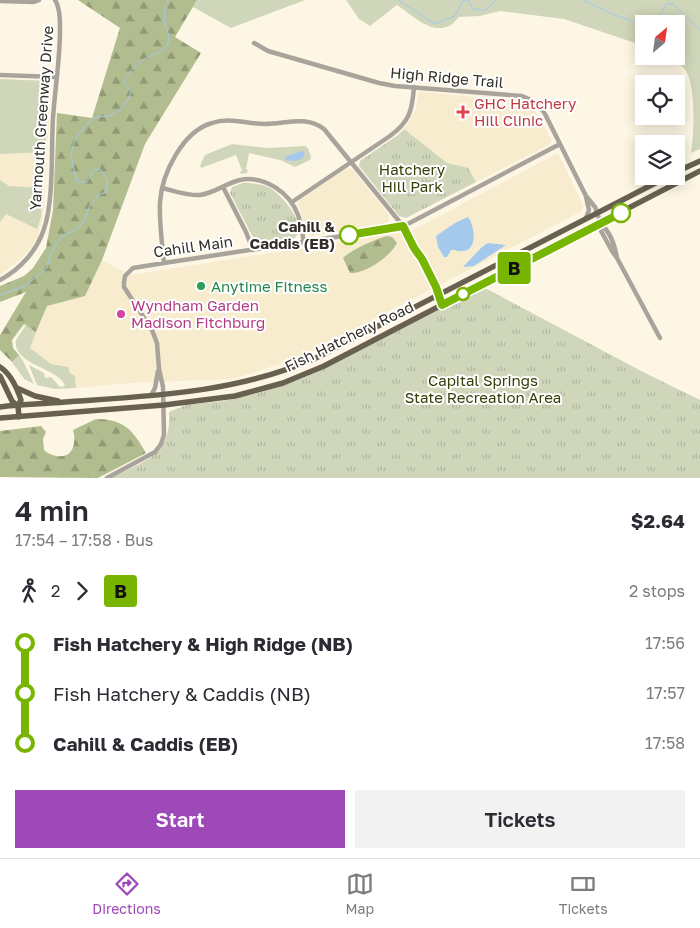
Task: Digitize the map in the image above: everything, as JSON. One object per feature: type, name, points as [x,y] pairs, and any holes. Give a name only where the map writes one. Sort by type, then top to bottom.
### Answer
[{"type":"main road","points":[[685,168],[700,160]]},
{"type":"main road","name":"Fish Hatchery Road","points":[[0,418],[164,405],[235,396],[283,383],[324,366],[700,171]]},
{"type":"main road","name":"Fish Hatchery Road","points":[[0,407],[204,390],[244,382],[297,367],[651,185]]},
{"type":"main road","points":[[0,367],[5,370],[21,400],[18,406],[19,417]]},
{"type":"main road","points":[[0,376],[12,401],[18,406]]},
{"type":"main road","points":[[16,388],[35,396],[62,402]]},
{"type":"street","points":[[0,1],[33,2],[39,0]]},
{"type":"street","name":"Yarmouth Greenway Drive","points":[[0,280],[24,262],[39,242],[44,229],[49,204],[60,28],[55,0]]},
{"type":"street","name":"High Ridge Trail","points":[[254,43],[268,51],[379,83],[526,97],[536,102],[542,110],[586,196],[595,207],[601,224],[601,230],[660,338]]},
{"type":"street","points":[[0,75],[56,77]]},
{"type":"street","points":[[292,202],[390,136],[403,125],[411,111],[414,87]]},
{"type":"street","points":[[164,263],[160,231],[162,188],[171,166],[186,140],[197,129],[219,121],[231,120],[268,124],[295,120],[311,122],[324,129],[403,226],[422,259],[442,305]]},
{"type":"street","name":"Cahill Main","points":[[106,478],[155,452],[161,444],[165,428],[156,338],[124,287],[125,276],[133,268],[403,226],[560,144]]},
{"type":"street","points":[[162,188],[200,195],[242,180],[260,181],[275,187],[292,202],[299,217],[304,242]]},
{"type":"street","points":[[224,187],[246,231],[253,250]]},
{"type":"street","name":"High Ridge Trail","points":[[586,196],[589,210],[586,218]]},
{"type":"street","name":"Cahill Main","points":[[151,395],[155,388],[159,369]]},
{"type":"shaded area","points":[[0,79],[47,81],[51,83],[51,88],[43,218],[38,237],[25,255],[0,275]]},
{"type":"shaded area","points":[[419,92],[524,101],[533,106],[552,141],[549,145],[476,182],[468,169],[447,163],[404,129],[415,111]]},
{"type":"shaded area","points":[[558,153],[583,205],[582,211],[299,358],[233,379],[131,383],[76,388],[75,376],[51,364],[29,348],[47,306],[85,296],[102,260],[131,275],[411,231]]},
{"type":"shaded area","points":[[347,168],[352,169],[389,215],[389,220],[385,225],[309,235],[306,233],[298,203],[301,199]]},
{"type":"green space","points":[[78,0],[197,0],[175,37],[201,53],[145,144],[102,260],[85,296],[47,306],[36,332],[24,324],[12,340],[13,348],[19,355],[12,362],[0,350],[0,335],[26,292],[0,302],[0,286],[24,276],[33,268],[46,248],[53,210],[57,113],[92,118],[120,28]]},
{"type":"green space","points":[[197,0],[305,0],[231,28],[193,7]]},
{"type":"green space","points":[[346,0],[700,0],[700,149],[691,153],[693,99],[689,79],[681,65],[685,65],[685,15],[635,15],[635,43],[564,19],[500,11],[480,16],[459,17],[451,25],[444,28],[437,28],[422,23],[397,5],[370,26],[359,19]]},
{"type":"green space","points":[[0,79],[49,82],[45,152],[0,154]]},
{"type":"green space","name":"Hatchery Hill Park","points":[[404,129],[447,163],[468,168],[476,182],[406,218],[399,216],[359,166],[360,161]]},
{"type":"green space","points":[[232,144],[268,148],[305,146],[308,148],[311,157],[310,160],[295,167],[280,160],[249,153],[247,173],[241,174],[242,170],[236,155],[201,168],[200,166],[205,155]]},
{"type":"green space","points":[[0,180],[9,186],[43,188],[41,217],[37,229],[6,214],[0,222]]},
{"type":"green space","points":[[243,183],[257,184],[270,188],[281,197],[293,212],[299,227],[298,234],[293,239],[261,245],[256,243],[230,193],[232,187]]},
{"type":"green space","points":[[387,236],[392,237],[397,243],[389,254],[370,268],[350,273],[343,258],[357,248]]},
{"type":"green space","name":"Capital Springs State Recreation Area","points":[[483,287],[700,400],[700,478],[111,478],[145,461],[161,448],[169,427],[169,412],[186,405],[223,401],[255,394],[298,380]]},
{"type":"green space","points":[[26,325],[36,332],[30,348],[51,364],[68,367],[70,373],[75,376],[76,388],[55,389],[37,385],[29,365],[44,373],[45,378],[51,377],[60,387],[65,386],[55,375],[28,361],[21,355],[17,348],[16,340]]},
{"type":"green space","points":[[19,355],[34,384],[24,379],[12,362]]},
{"type":"green space","points":[[96,419],[114,421],[127,427],[137,438],[146,453],[98,478],[0,477],[0,431],[41,426],[46,432],[43,439],[44,450],[53,455],[62,456],[67,455],[73,448],[73,430]]},
{"type":"water","points":[[301,151],[305,152],[302,159],[294,161],[285,160],[285,157]]},
{"type":"water","points":[[468,217],[474,237],[471,247],[462,251],[451,250],[447,257],[444,257],[438,247],[436,236]]},
{"type":"water","points":[[488,243],[506,245],[474,266],[463,267],[482,247]]},
{"type":"waterway","points":[[0,295],[25,286],[47,268],[50,255],[61,237],[75,230],[84,222],[90,205],[99,195],[106,192],[108,180],[100,169],[94,170],[86,183],[77,181],[72,160],[72,149],[77,137],[88,122],[96,117],[112,115],[123,106],[131,91],[124,82],[128,74],[148,57],[165,48],[169,39],[164,17],[168,0]]},
{"type":"waterway","points":[[398,0],[435,24],[455,16],[463,1],[467,0]]},
{"type":"waterway","points":[[468,0],[473,9],[486,10],[496,0]]},
{"type":"waterway","points":[[583,0],[612,14],[635,22]]},
{"type":"waterway","points":[[660,15],[666,4],[673,4],[684,15]]},
{"type":"waterway","points":[[685,16],[700,30]]},
{"type":"bus line","name":"B","points":[[349,235],[403,226],[436,287],[442,305],[621,213]]},
{"type":"place","name":"GHC Hatchery Hill Clinic","points":[[463,112]]},
{"type":"place","name":"Cahill & Caddis (EB)","points":[[349,235]]},
{"type":"place","name":"Anytime Fitness","points":[[201,286]]},
{"type":"place","name":"Wyndham Garden Madison Fitchburg","points":[[121,314]]}]
